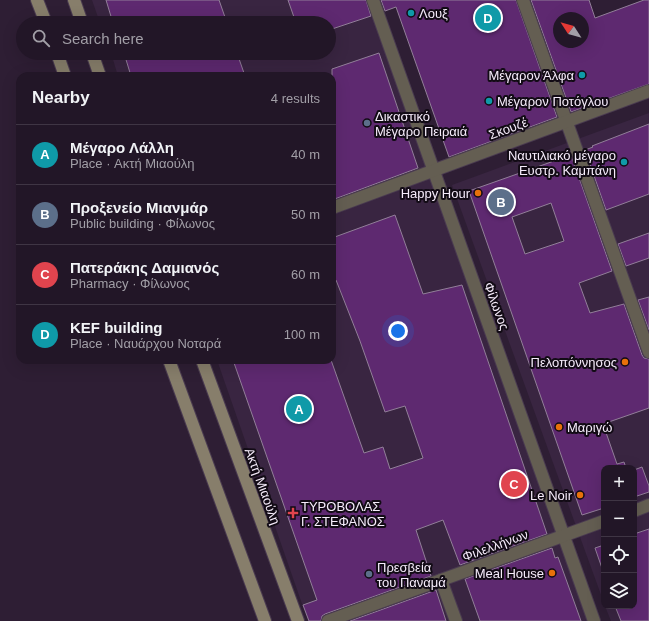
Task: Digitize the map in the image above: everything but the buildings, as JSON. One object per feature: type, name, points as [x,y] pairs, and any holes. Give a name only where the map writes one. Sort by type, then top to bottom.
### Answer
[{"type":"main road","points":[[37,0],[43,16]]},
{"type":"main road","points":[[74,0],[80,16]]},
{"type":"main road","points":[[59,60],[64,72]]},
{"type":"main road","points":[[94,60],[99,72]]},
{"type":"main road","points":[[170,364],[264,621]]},
{"type":"main road","name":"Ακτή Μιαούλη","points":[[203,364],[298,621]]},
{"type":"street","name":"Φίλωνος","points":[[373,0],[594,621]]},
{"type":"street","points":[[523,0],[649,352]]},
{"type":"street","name":"Σκουζέ","points":[[336,207],[649,91]]},
{"type":"street","points":[[637,510],[649,505]]},
{"type":"street","name":"Φιλελλήνων","points":[[328,621],[601,522]]},
{"type":"street","points":[[441,580],[456,621]]},
{"type":"shaded area","points":[[92,0],[370,0],[589,621],[308,621],[218,364],[336,364],[336,72],[117,72],[113,60],[336,60],[336,16],[98,16]]},
{"type":"shaded area","points":[[649,113],[649,621],[611,621],[606,609],[637,609],[637,465],[601,465],[601,595],[452,185]]},
{"type":"place","name":"Λουξ","points":[[411,13]]},
{"type":"place","name":"KEF building","points":[[488,18]]},
{"type":"place","name":"Μέγαρον Άλφα","points":[[582,75]]},
{"type":"place","name":"Μέγαρον Ποτόγλου","points":[[489,101]]},
{"type":"place","name":"Δικαστικό Μέγαρο Πειραιά","points":[[367,123]]},
{"type":"place","name":"Ναυτιλιακό μέγαρο Ευστρ. Καμπάνη","points":[[624,162]]},
{"type":"place","name":"Happy Hour","points":[[478,193]]},
{"type":"place","name":"Προξενείο Μιανμάρ","points":[[501,202]]},
{"type":"place","name":"Πελοπόννησος","points":[[625,362]]},
{"type":"place","name":"Μέγαρο Λάλλη","points":[[299,409]]},
{"type":"place","name":"Μαριγώ","points":[[559,427]]},
{"type":"place","name":"Πατεράκης Δαμιανός","points":[[514,484]]},
{"type":"place","name":"Le Noir","points":[[580,495]]},
{"type":"place","name":"ΤΥΡΟΒΟΛΑΣ Γ. ΣΤΕΦΑΝΟΣ","points":[[293,513]]},
{"type":"place","name":"Meal House","points":[[552,573]]},
{"type":"place","name":"Πρεσβεία του Παναμά","points":[[369,574]]}]
